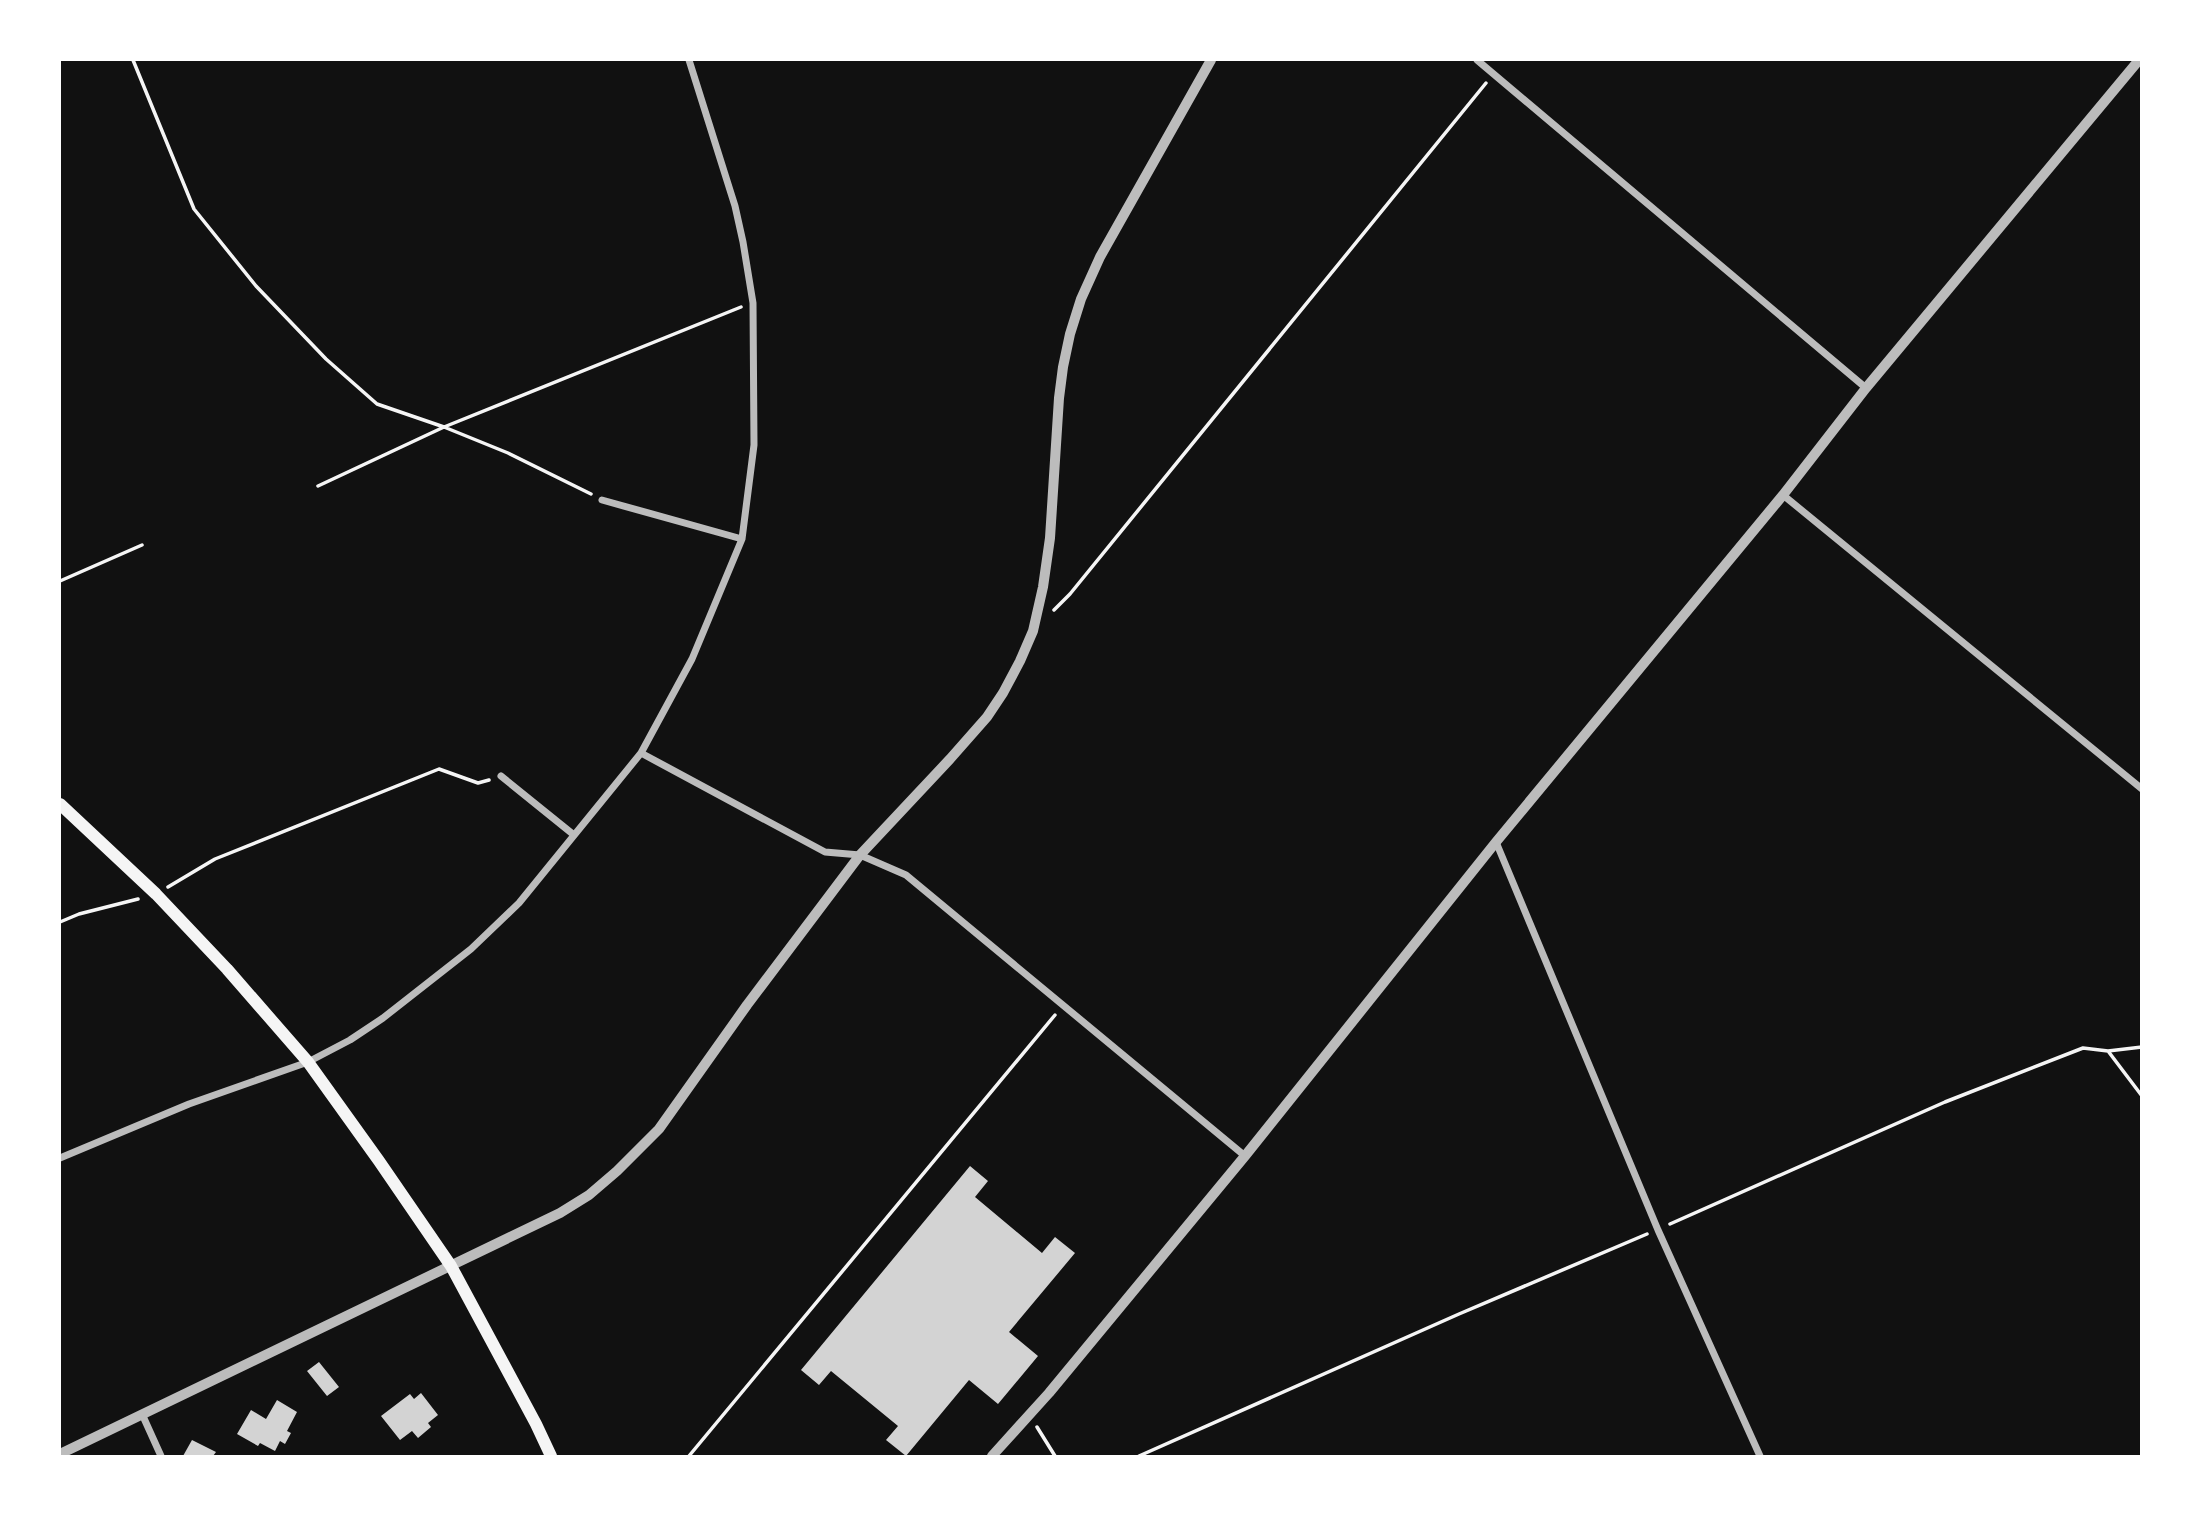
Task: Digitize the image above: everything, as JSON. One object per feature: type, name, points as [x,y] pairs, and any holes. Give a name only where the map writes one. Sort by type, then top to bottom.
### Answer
[{"type":"main road","points":[[60,804],[156,894],[228,969],[308,1062],[451,1266],[537,1423],[551,1457]]},
{"type":"street","points":[[60,1158],[189,1104],[308,1062],[350,1041],[471,949],[519,903],[640,753],[692,659],[743,539],[754,445],[753,303],[743,242],[735,206],[689,60]]},
{"type":"street","points":[[60,1454],[560,1213],[617,1171],[659,1129],[747,1005],[860,855],[987,718],[1020,662],[1032,631],[1043,587],[1050,538],[1059,398],[1070,334],[1081,299],[1100,257],[1212,60]]},
{"type":"street","points":[[1477,60],[1866,388]]},
{"type":"street","points":[[992,1457],[1245,1156],[1496,842],[1783,495],[1866,388],[2139,60]]},
{"type":"street","points":[[1783,495],[2141,789]]},
{"type":"street","points":[[602,500],[743,539]]},
{"type":"street","points":[[640,753],[825,852],[860,855],[906,875],[1245,1156]]},
{"type":"street","points":[[502,776],[574,835]]},
{"type":"street","points":[[1496,842],[1658,1230],[1760,1457]]},
{"type":"street","points":[[142,1414],[161,1457]]},
{"type":"path","points":[[133,60],[194,209],[256,286],[326,359],[377,404],[508,453],[602,500]]},
{"type":"path","points":[[1032,631],[1070,594],[1494,73]]},
{"type":"path","points":[[318,486],[444,427],[753,303]]},
{"type":"path","points":[[60,582],[142,545]]},
{"type":"path","points":[[60,922],[79,914],[156,894],[215,859],[439,769],[478,783],[502,776]]},
{"type":"path","points":[[689,1457],[1063,1005]]},
{"type":"path","points":[[1139,1457],[1459,1314],[1658,1230],[2005,1077],[2083,1048],[2108,1051],[2141,1047]]},
{"type":"path","points":[[2108,1051],[2141,1096]]},
{"type":"path","points":[[1028,1417],[1055,1457]]},
{"type":"building","points":[[970,1166],[988,1181],[975,1197],[1042,1253],[1055,1237],[1075,1253],[1009,1332],[1038,1356],[998,1404],[969,1380],[906,1456],[886,1440],[898,1426],[831,1371],[819,1385],[801,1370]]},
{"type":"building","points":[[319,1362],[339,1387],[327,1396],[307,1371]]},
{"type":"building","points":[[421,1393],[438,1415],[428,1423],[431,1427],[418,1438],[412,1431],[400,1440],[381,1416],[410,1394],[414,1399]]},
{"type":"building","points":[[277,1400],[297,1412],[287,1431],[291,1433],[285,1444],[280,1441],[275,1451],[260,1443],[258,1446],[237,1434],[251,1410],[266,1419]]},
{"type":"building","points":[[192,1440],[216,1452],[213,1456],[183,1456]]}]
